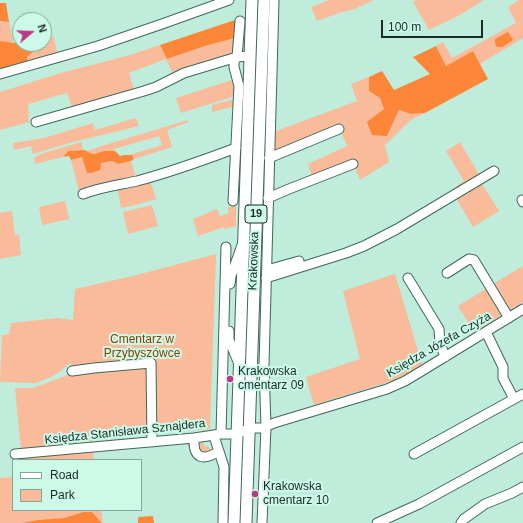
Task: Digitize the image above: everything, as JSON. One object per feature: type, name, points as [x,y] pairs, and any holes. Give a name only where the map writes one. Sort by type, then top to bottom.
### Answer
[{"type":"main road","name":"Krakowska","points":[[234,523],[252,0]]},
{"type":"main road","name":"Krakowska","points":[[246,523],[264,0]]},
{"type":"street","points":[[0,74],[98,46],[229,0]]},
{"type":"street","name":"Krakowska","points":[[262,523],[266,427],[264,365],[274,0]]},
{"type":"street","points":[[234,201],[239,86],[234,61],[237,57],[240,22]]},
{"type":"street","points":[[36,122],[144,91],[156,87],[184,73],[237,57],[250,56]]},
{"type":"street","points":[[269,158],[339,129]]},
{"type":"street","points":[[83,194],[94,190],[137,181],[183,167],[236,148]]},
{"type":"street","points":[[268,198],[353,164]]},
{"type":"street","points":[[267,274],[346,253],[364,246],[397,230],[494,171]]},
{"type":"street","points":[[267,274],[348,246],[383,231],[452,191]]},
{"type":"street","points":[[225,290],[244,238]]},
{"type":"street","points":[[223,523],[224,467],[219,451],[217,435],[226,247]]},
{"type":"street","points":[[447,273],[469,259],[474,260],[509,318]]},
{"type":"street","points":[[231,276],[228,340],[239,365]]},
{"type":"street","points":[[408,278],[439,329],[440,343],[445,357]]},
{"type":"street","name":"Księdza Józefa Czyża","points":[[250,428],[266,427],[274,423],[387,388],[410,378],[523,309]]},
{"type":"street","points":[[486,332],[502,367],[504,378],[514,399]]},
{"type":"street","points":[[72,370],[151,363],[152,442]]},
{"type":"street","points":[[414,454],[523,394]]},
{"type":"street","points":[[237,434],[250,428]]},
{"type":"street","name":"Księdza Stanisława Sznajdera","points":[[15,454],[237,434]]},
{"type":"street","points":[[194,438],[193,446],[195,452],[199,456],[210,456],[219,451]]},
{"type":"street","points":[[377,523],[424,501],[523,447]]},
{"type":"street","points":[[461,523],[464,519],[485,504],[512,493],[523,486]]},
{"type":"green space","points":[[329,0],[373,0],[355,9],[317,21],[311,7]]},
{"type":"green space","points":[[416,0],[484,0],[458,16],[429,30],[413,2]]},
{"type":"green space","points":[[519,0],[523,0],[523,38],[480,64],[473,51],[446,66],[436,46],[443,42],[452,58],[516,23],[508,7]]},
{"type":"green space","points":[[0,21],[9,22],[12,43],[0,42]]},
{"type":"green space","points":[[52,36],[58,54],[28,64],[27,57],[33,52],[52,52]]},
{"type":"green space","points":[[235,38],[232,55],[173,74],[166,59],[129,73],[134,91],[73,109],[67,93],[28,104],[29,122],[0,130],[0,92],[160,45],[167,59],[205,46]]},
{"type":"green space","points":[[369,77],[369,91],[381,98],[384,109],[387,136],[399,110],[411,114],[425,113],[411,120],[385,145],[389,162],[360,180],[353,163],[313,179],[308,164],[347,146],[339,127],[274,154],[276,131],[357,101],[351,84]]},
{"type":"green space","points":[[235,79],[236,94],[232,97],[181,113],[176,98]]},
{"type":"green space","points":[[235,99],[235,106],[212,112],[212,105]]},
{"type":"green space","points":[[136,118],[139,126],[69,143],[33,154],[31,146],[14,150],[13,143],[44,138],[93,123],[95,130]]},
{"type":"green space","points":[[188,120],[188,122],[167,130],[172,147],[134,159],[132,155],[129,155],[162,145],[159,136],[114,149],[115,151],[103,151],[94,155],[87,151],[105,145]]},
{"type":"green space","points":[[81,142],[83,150],[68,151],[63,157],[35,164],[34,158],[41,154]]},
{"type":"green space","points":[[460,142],[480,176],[456,191],[455,187],[464,181],[446,151]]},
{"type":"green space","points":[[82,157],[87,172],[101,163],[112,161],[118,164],[131,161],[136,178],[79,191],[71,160]]},
{"type":"green space","points":[[150,180],[156,199],[121,208],[117,187]]},
{"type":"green space","points":[[480,181],[499,211],[473,227],[456,198]]},
{"type":"green space","points":[[65,201],[69,219],[42,225],[39,207]]},
{"type":"green space","points":[[152,205],[158,226],[128,234],[123,212]]},
{"type":"green space","points":[[236,205],[236,226],[225,229],[224,227],[198,236],[193,219],[217,209],[220,216],[229,213],[228,208]]},
{"type":"green space","points":[[12,211],[15,235],[19,235],[21,255],[0,259],[0,213]]},
{"type":"green space","name":"Cmentarz w Przybyszówce","points":[[216,254],[210,429],[155,433],[80,442],[79,435],[71,436],[71,446],[21,451],[15,388],[33,388],[73,373],[70,363],[51,377],[35,383],[0,382],[2,335],[9,334],[11,323],[57,318],[73,320],[75,289],[133,276]]},
{"type":"green space","points":[[523,266],[523,302],[509,311],[493,284]]},
{"type":"green space","points":[[395,274],[422,364],[413,371],[395,380],[314,405],[306,377],[360,359],[343,291]]},
{"type":"green space","points":[[487,288],[503,314],[474,332],[458,306]]},
{"type":"green space","points":[[197,440],[205,441],[203,443],[205,447],[208,446],[212,452],[205,453],[198,450]]},
{"type":"green space","points":[[93,450],[94,459],[17,459],[17,457]]},
{"type":"green space","points":[[12,477],[12,511],[101,511],[103,523],[92,512],[83,512],[64,518],[22,523],[0,523],[0,478]]},
{"type":"shaded area","points":[[0,3],[6,3],[9,22],[0,21]]},
{"type":"shaded area","points":[[235,20],[235,38],[205,46],[167,59],[160,45]]},
{"type":"shaded area","points":[[508,32],[513,40],[502,47],[497,47],[495,39]]},
{"type":"shaded area","points":[[0,42],[12,43],[12,52],[33,52],[27,57],[28,64],[0,70]]},
{"type":"shaded area","points":[[436,46],[446,66],[473,51],[488,79],[425,113],[411,114],[399,110],[387,136],[372,135],[367,122],[384,109],[380,98],[369,91],[369,77],[382,71],[394,90],[430,74],[413,57]]},
{"type":"shaded area","points":[[85,150],[93,154],[104,151],[115,151],[120,156],[132,155],[134,159],[118,164],[112,161],[101,163],[100,170],[87,173],[82,157],[71,160],[69,156],[63,157],[68,151]]},
{"type":"shaded area","points":[[83,512],[92,512],[102,523],[22,523],[64,518]]},
{"type":"shaded area","points":[[153,516],[154,523],[138,523],[138,517]]},
{"type":"place","name":"Krakowska cmentarz 09","points":[[230,379]]},
{"type":"place","name":"Krakowska cmentarz 10","points":[[255,494]]}]
